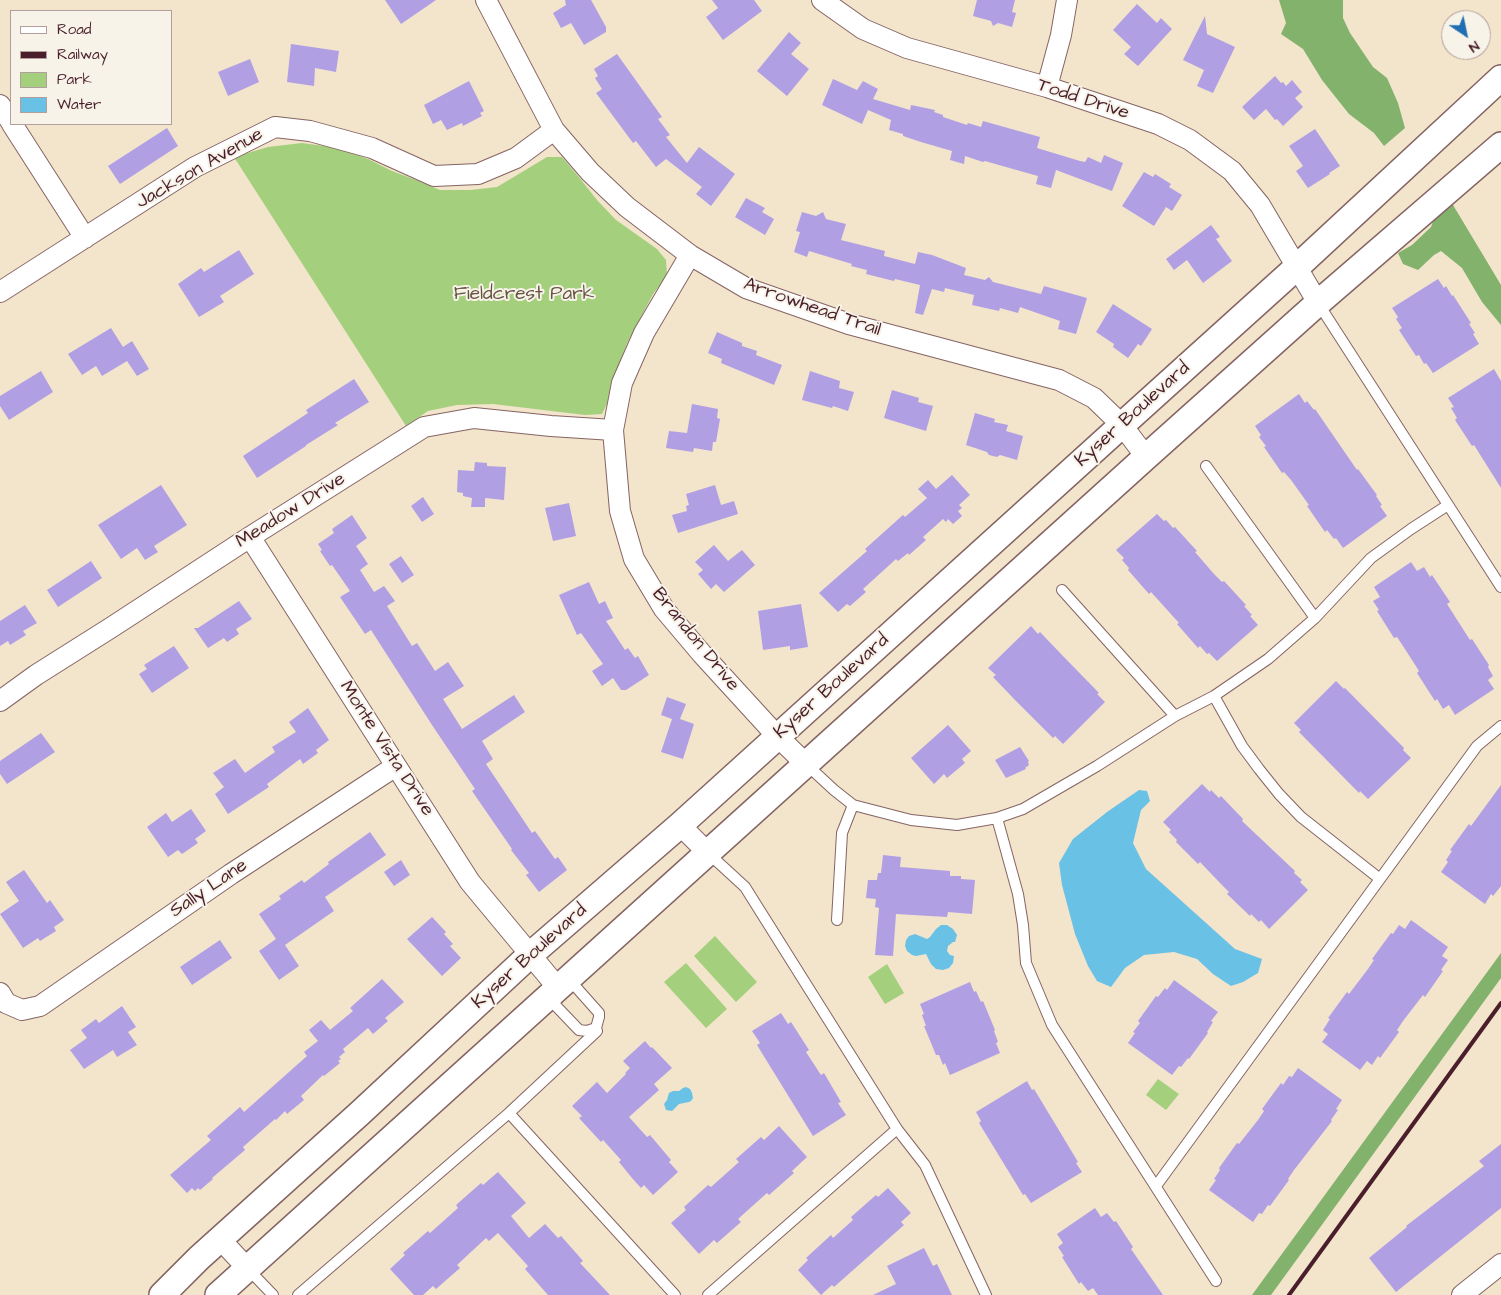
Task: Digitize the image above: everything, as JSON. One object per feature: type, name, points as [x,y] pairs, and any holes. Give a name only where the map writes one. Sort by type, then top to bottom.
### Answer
[{"type":"street","name":"Arrowhead Trail","points":[[486,0],[554,130],[590,172],[627,207],[690,255],[746,288],[849,324],[1059,380],[1094,398],[1122,425],[1146,457]]},
{"type":"street","name":"Todd Drive","points":[[822,0],[863,29],[907,48],[1047,88],[1158,124],[1190,140],[1232,171],[1260,205],[1318,303]]},
{"type":"street","points":[[1047,88],[1062,35],[1067,0]]},
{"type":"street","name":"Kyser Boulevard","points":[[162,1295],[220,1239],[360,1114],[530,955],[680,824],[1297,267],[1501,78]]},
{"type":"street","points":[[0,105],[10,120]]},
{"type":"street","points":[[13,125],[85,238]]},
{"type":"street","name":"Jackson Avenue","points":[[0,292],[195,167],[275,127],[310,131],[372,148],[434,176],[478,174],[516,158],[554,130]]},
{"type":"street","points":[[218,1295],[1146,457],[1318,303],[1501,145]]},
{"type":"street","name":"Brandon Drive","points":[[690,255],[644,333],[622,383],[613,430],[620,511],[634,559],[664,609],[702,654],[777,736],[806,764]]},
{"type":"street","name":"Meadow Drive","points":[[0,701],[250,537],[424,427],[474,418],[613,430]]},
{"type":"street","name":"Monte Vista Drive","points":[[250,537],[470,882],[558,988]]},
{"type":"street","name":"Sally Lane","points":[[0,992],[6,1003],[22,1010],[40,1006],[231,874],[396,766]]},
{"type":"street","points":[[680,824],[707,852]]},
{"type":"street","points":[[220,1239],[248,1269]]},
{"type":"street","points":[[1462,1295],[1501,1264]]},
{"type":"lane","points":[[1318,303],[1501,587]]},
{"type":"lane","points":[[1206,466],[1315,618]]},
{"type":"lane","points":[[806,764],[834,790],[853,804],[911,820],[957,825],[997,818],[1023,809],[1097,766],[1175,716],[1214,696],[1268,659],[1315,618],[1371,558],[1448,505]]},
{"type":"lane","points":[[1062,590],[1175,716]]},
{"type":"lane","points":[[1214,696],[1242,746],[1279,794],[1301,817],[1380,879]]},
{"type":"lane","points":[[1156,1186],[1477,746],[1501,726]]},
{"type":"lane","points":[[837,920],[842,833],[853,804]]},
{"type":"lane","points":[[997,818],[1018,894],[1026,963],[1052,1025],[1216,1280]]},
{"type":"lane","points":[[707,852],[745,887],[897,1128],[925,1165],[986,1295]]},
{"type":"lane","points":[[298,1295],[509,1113],[595,1033],[599,1022],[598,1013],[575,986],[558,988],[555,1001],[556,1006],[579,1030],[587,1032],[596,1028]]},
{"type":"lane","points":[[509,1113],[675,1295]]},
{"type":"lane","points":[[708,1295],[897,1128]]},
{"type":"lane","points":[[248,1269],[273,1295]]},
{"type":"green space","points":[[1279,0],[1343,0],[1343,18],[1350,33],[1373,67],[1387,78],[1398,103],[1405,128],[1384,146],[1374,133],[1349,114],[1322,80],[1303,49],[1281,34],[1286,23]]},
{"type":"green space","name":"Fieldcrest Park","points":[[302,143],[339,148],[440,190],[470,190],[497,187],[547,157],[562,157],[616,220],[657,249],[666,260],[667,276],[653,294],[628,341],[611,384],[607,404],[602,414],[585,415],[493,404],[457,405],[428,411],[406,426],[234,157],[268,147]]},
{"type":"green space","points":[[1450,200],[1501,285],[1501,325],[1482,302],[1462,268],[1441,251],[1418,270],[1403,264],[1398,253],[1412,245],[1431,227],[1436,213]]},
{"type":"green space","points":[[715,936],[757,982],[736,1002],[694,956]]},
{"type":"green space","points":[[1501,953],[1501,978],[1271,1295],[1252,1295]]},
{"type":"green space","points":[[686,963],[727,1009],[706,1028],[664,982]]},
{"type":"green space","points":[[887,964],[904,993],[885,1004],[868,977]]},
{"type":"green space","points":[[1158,1079],[1179,1094],[1166,1110],[1146,1095]]},
{"type":"water","points":[[1139,790],[1147,791],[1150,801],[1141,810],[1133,843],[1146,869],[1235,949],[1262,959],[1258,973],[1243,982],[1231,986],[1213,974],[1197,959],[1174,952],[1144,955],[1125,968],[1111,987],[1097,981],[1088,966],[1075,934],[1062,885],[1059,863],[1073,839]]},
{"type":"water","points":[[941,925],[947,925],[957,935],[955,942],[948,946],[947,951],[950,955],[954,956],[953,963],[949,968],[943,970],[936,969],[926,954],[912,955],[905,946],[909,936],[915,934],[927,939]]},
{"type":"water","points":[[686,1087],[692,1093],[693,1098],[691,1101],[679,1104],[672,1111],[666,1110],[664,1104],[669,1093]]},
{"type":"building","points":[[385,0],[436,0],[401,24]]},
{"type":"building","points":[[565,0],[591,0],[606,27],[606,32],[584,45],[571,23],[561,28],[553,13],[566,5]]},
{"type":"building","points":[[712,0],[754,0],[762,11],[723,40],[706,17],[718,8]]},
{"type":"building","points":[[977,0],[1015,0],[1012,12],[1016,13],[1012,27],[998,23],[993,26],[991,21],[973,16]]},
{"type":"building","points":[[1137,4],[1157,23],[1161,18],[1172,29],[1138,66],[1124,54],[1131,47],[1113,30]]},
{"type":"building","points":[[1205,16],[1207,34],[1235,47],[1213,93],[1197,86],[1204,70],[1183,60]]},
{"type":"building","points":[[789,32],[801,43],[791,54],[809,69],[787,96],[757,71]]},
{"type":"building","points":[[291,44],[339,51],[336,72],[315,68],[314,86],[287,82]]},
{"type":"building","points":[[617,54],[662,117],[658,119],[670,135],[666,137],[687,163],[699,147],[735,174],[711,206],[696,194],[702,187],[666,159],[656,167],[636,141],[633,143],[596,93],[602,89],[595,78],[598,76],[594,69]]},
{"type":"building","points":[[250,59],[259,82],[228,96],[218,72]]},
{"type":"building","points":[[1275,76],[1286,86],[1292,80],[1302,92],[1295,98],[1303,107],[1283,126],[1266,109],[1254,120],[1242,107]]},
{"type":"building","points":[[833,79],[857,90],[863,81],[878,89],[873,99],[910,110],[911,105],[935,110],[934,112],[943,115],[943,117],[967,125],[968,123],[981,127],[983,121],[1040,137],[1037,148],[1080,161],[1085,162],[1088,157],[1101,163],[1104,155],[1123,163],[1112,191],[1056,170],[1051,188],[1036,184],[1038,176],[985,161],[965,156],[964,164],[950,160],[952,151],[889,130],[891,120],[868,110],[862,124],[822,105]]},
{"type":"building","points":[[469,81],[484,111],[480,113],[482,116],[463,126],[462,123],[447,130],[441,120],[433,124],[424,105]]},
{"type":"building","points":[[167,128],[178,146],[120,184],[108,166]]},
{"type":"building","points":[[1315,129],[1340,166],[1308,188],[1296,171],[1303,166],[1289,146]]},
{"type":"building","points":[[1144,172],[1153,177],[1155,174],[1171,184],[1169,187],[1182,195],[1172,211],[1166,207],[1154,226],[1122,206]]},
{"type":"building","points":[[746,198],[765,208],[762,212],[774,219],[765,235],[735,217]]},
{"type":"building","points":[[802,212],[816,216],[823,212],[826,219],[846,224],[841,240],[885,251],[884,256],[915,264],[918,252],[932,255],[966,268],[964,275],[985,280],[989,277],[993,282],[1041,294],[1044,286],[1087,298],[1076,334],[1058,329],[1060,321],[1020,307],[1018,313],[1000,308],[999,311],[972,305],[974,295],[945,288],[944,292],[932,289],[923,315],[915,313],[920,285],[866,274],[867,270],[809,251],[807,257],[794,252],[800,232],[796,231]]},
{"type":"building","points":[[1211,225],[1220,237],[1216,239],[1232,261],[1203,283],[1187,260],[1174,270],[1166,259]]},
{"type":"building","points":[[239,250],[254,274],[220,296],[224,302],[199,317],[178,284],[201,268],[204,272]]},
{"type":"building","points":[[1438,279],[1444,288],[1446,286],[1453,295],[1471,323],[1469,324],[1479,344],[1433,373],[1426,363],[1424,364],[1419,355],[1416,356],[1399,330],[1402,328],[1392,308]]},
{"type":"building","points":[[1113,304],[1152,329],[1141,346],[1138,344],[1128,358],[1113,347],[1114,344],[1096,332]]},
{"type":"building","points":[[111,328],[123,347],[132,341],[149,369],[137,376],[127,361],[102,376],[96,366],[82,375],[68,354]]},
{"type":"building","points":[[717,332],[742,343],[742,346],[757,351],[756,355],[782,365],[774,385],[721,363],[722,359],[708,353]]},
{"type":"building","points":[[1494,369],[1501,381],[1501,488],[1474,445],[1472,446],[1455,420],[1457,418],[1451,408],[1454,407],[1448,398]]},
{"type":"building","points":[[41,371],[53,392],[9,420],[0,406],[0,396]]},
{"type":"building","points":[[810,371],[840,381],[839,388],[854,392],[848,411],[802,400]]},
{"type":"building","points":[[354,379],[369,402],[335,423],[338,425],[257,478],[243,456],[308,413],[306,410]]},
{"type":"building","points":[[892,390],[919,398],[918,402],[933,406],[926,431],[884,418]]},
{"type":"building","points":[[1299,394],[1305,403],[1307,401],[1315,409],[1357,470],[1377,495],[1382,505],[1380,506],[1387,516],[1343,548],[1327,530],[1325,532],[1291,480],[1284,472],[1282,473],[1264,447],[1266,446],[1259,437],[1261,435],[1255,426]]},
{"type":"building","points":[[692,404],[718,409],[717,418],[720,419],[716,442],[713,442],[712,451],[694,448],[693,452],[666,448],[669,431],[687,433]]},
{"type":"building","points":[[975,413],[995,419],[994,422],[1008,425],[1006,431],[1023,436],[1017,460],[1000,455],[997,457],[989,455],[987,452],[966,445]]},
{"type":"building","points":[[475,462],[487,463],[487,466],[506,467],[504,500],[485,498],[485,507],[471,507],[472,498],[457,492],[458,470],[474,471]]},
{"type":"building","points":[[952,475],[970,495],[959,505],[962,508],[958,511],[962,516],[953,524],[948,519],[946,522],[943,519],[923,537],[926,540],[909,555],[908,553],[898,561],[896,559],[863,589],[866,592],[850,606],[847,604],[838,612],[819,593],[867,551],[865,549],[903,515],[905,517],[927,498],[918,489],[928,480],[936,489]]},
{"type":"building","points":[[161,485],[187,525],[154,546],[158,552],[145,560],[137,548],[121,559],[98,525]]},
{"type":"building","points":[[715,485],[721,505],[734,501],[738,514],[678,533],[672,515],[687,511],[686,506],[689,505],[686,494]]},
{"type":"building","points":[[423,497],[434,514],[422,522],[411,506]]},
{"type":"building","points":[[569,503],[576,536],[553,541],[545,508]]},
{"type":"building","points":[[1157,514],[1173,528],[1175,527],[1197,551],[1195,552],[1214,574],[1222,582],[1224,581],[1246,605],[1244,606],[1258,625],[1217,661],[1200,646],[1198,648],[1177,624],[1179,623],[1151,592],[1149,594],[1128,570],[1129,568],[1122,560],[1124,558],[1116,550]]},
{"type":"building","points":[[352,515],[367,538],[356,546],[368,564],[360,570],[374,592],[384,586],[395,601],[387,606],[412,646],[417,643],[435,671],[448,662],[464,686],[443,699],[462,729],[514,695],[525,712],[482,741],[493,759],[486,764],[532,833],[535,831],[555,859],[558,857],[567,870],[539,892],[526,875],[529,873],[511,850],[472,791],[475,789],[371,630],[365,634],[340,597],[350,591],[332,565],[330,566],[320,551],[322,550],[318,544],[334,533],[332,529]]},
{"type":"building","points":[[714,545],[728,561],[742,550],[755,565],[724,592],[716,584],[711,589],[698,574],[703,570],[695,562]]},
{"type":"building","points":[[401,556],[414,575],[402,583],[389,564]]},
{"type":"building","points":[[91,561],[102,578],[58,607],[47,590]]},
{"type":"building","points":[[1411,562],[1417,571],[1424,567],[1430,577],[1432,575],[1450,602],[1447,604],[1489,665],[1488,667],[1493,676],[1488,680],[1494,689],[1455,715],[1449,705],[1443,709],[1437,699],[1435,701],[1417,673],[1419,671],[1397,637],[1394,638],[1373,601],[1380,597],[1374,587]]},
{"type":"building","points":[[589,582],[599,604],[605,601],[613,618],[606,621],[625,650],[628,648],[635,658],[638,656],[649,675],[626,690],[621,690],[613,678],[602,686],[592,671],[603,664],[581,633],[577,635],[559,595]]},
{"type":"building","points":[[239,601],[252,619],[236,629],[239,634],[227,642],[224,638],[208,648],[194,628],[198,628]]},
{"type":"building","points":[[801,604],[808,647],[790,650],[790,646],[763,650],[758,611]]},
{"type":"building","points":[[25,605],[37,623],[23,631],[26,635],[10,645],[8,641],[0,646],[0,621]]},
{"type":"building","points":[[1031,626],[1038,634],[1040,632],[1099,693],[1097,694],[1105,702],[1063,744],[1055,736],[1053,738],[1016,701],[993,677],[996,675],[988,668]]},
{"type":"building","points":[[174,646],[189,668],[152,693],[139,674],[147,669],[144,665]]},
{"type":"building","points":[[1336,681],[1404,748],[1403,750],[1411,758],[1368,799],[1360,791],[1359,793],[1299,732],[1301,730],[1294,723]]},
{"type":"building","points":[[667,697],[686,704],[680,719],[694,724],[683,759],[661,752],[672,719],[661,715]]},
{"type":"building","points":[[308,708],[329,740],[316,750],[318,753],[303,764],[300,759],[267,784],[269,787],[228,814],[215,794],[224,787],[213,773],[235,759],[245,773],[275,752],[272,747],[296,732],[289,722]]},
{"type":"building","points":[[948,725],[971,751],[962,759],[965,763],[947,778],[944,774],[934,784],[911,758]]},
{"type":"building","points":[[41,733],[55,752],[7,784],[0,774],[0,761]]},
{"type":"building","points":[[1020,747],[1029,761],[1029,765],[1026,769],[1006,778],[995,760]]},
{"type":"building","points":[[1202,784],[1219,798],[1221,796],[1243,819],[1242,821],[1295,871],[1294,873],[1302,880],[1300,882],[1308,890],[1269,929],[1261,920],[1259,922],[1251,914],[1250,916],[1227,894],[1229,892],[1200,862],[1198,864],[1176,842],[1177,840],[1169,832],[1171,830],[1163,822]]},
{"type":"building","points":[[1501,785],[1501,886],[1493,896],[1491,894],[1485,904],[1441,872],[1448,862],[1446,860],[1452,851],[1450,850],[1469,824],[1471,826]]},
{"type":"building","points":[[191,809],[206,831],[195,839],[198,843],[182,854],[178,850],[168,857],[147,827],[166,813],[172,822]]},
{"type":"building","points":[[370,832],[386,855],[325,897],[334,911],[285,945],[299,966],[279,980],[259,951],[276,939],[259,914],[281,899],[279,896],[302,880],[304,883],[329,864],[328,862]]},
{"type":"building","points":[[883,855],[901,857],[900,867],[950,871],[950,876],[961,876],[961,879],[975,880],[972,914],[948,912],[947,917],[896,914],[893,956],[875,955],[879,908],[875,907],[876,899],[866,898],[868,880],[877,880],[878,873],[881,873]]},
{"type":"building","points":[[401,860],[410,875],[394,886],[384,872]]},
{"type":"building","points":[[24,870],[47,903],[50,900],[64,920],[54,927],[56,931],[40,941],[38,938],[23,948],[0,914],[19,901],[6,882]]},
{"type":"building","points":[[432,917],[446,932],[444,934],[453,944],[450,946],[461,958],[442,976],[407,939]]},
{"type":"building","points":[[1411,920],[1448,947],[1442,956],[1448,960],[1441,970],[1443,971],[1425,997],[1423,995],[1403,1021],[1397,1030],[1399,1032],[1380,1058],[1378,1056],[1372,1065],[1367,1061],[1360,1070],[1322,1042],[1328,1034],[1323,1030],[1330,1019],[1328,1018],[1347,992],[1349,994],[1368,969],[1374,960],[1372,959],[1391,933],[1393,934],[1399,925],[1405,929]]},
{"type":"building","points":[[220,940],[232,958],[192,985],[180,967]]},
{"type":"building","points":[[382,979],[404,1002],[385,1018],[388,1021],[373,1034],[368,1028],[343,1049],[345,1052],[339,1057],[341,1059],[338,1061],[340,1063],[323,1075],[301,1096],[304,1100],[287,1114],[285,1111],[275,1119],[243,1147],[245,1150],[200,1190],[198,1188],[195,1191],[192,1188],[187,1193],[170,1175],[211,1140],[207,1136],[240,1107],[244,1112],[307,1056],[304,1052],[318,1041],[309,1030],[321,1020],[330,1030],[353,1011],[350,1008]]},
{"type":"building","points":[[1174,980],[1218,1012],[1211,1021],[1213,1022],[1208,1033],[1189,1059],[1181,1067],[1179,1066],[1172,1075],[1128,1043],[1140,1023],[1138,1021],[1156,996],[1158,997],[1165,988],[1167,990]]},
{"type":"building","points":[[970,982],[974,992],[976,991],[981,1002],[983,1001],[995,1030],[998,1042],[996,1043],[1000,1053],[950,1075],[945,1063],[943,1065],[939,1055],[936,1055],[924,1026],[926,1026],[922,1015],[924,1014],[920,1004]]},
{"type":"building","points":[[122,1006],[136,1027],[128,1032],[137,1045],[117,1057],[113,1050],[84,1069],[70,1050],[87,1038],[81,1030],[96,1019],[99,1023]]},
{"type":"building","points":[[781,1013],[788,1024],[791,1022],[809,1050],[806,1052],[821,1075],[824,1073],[841,1102],[838,1103],[846,1115],[813,1136],[757,1045],[760,1043],[752,1031]]},
{"type":"building","points":[[645,1041],[672,1068],[654,1084],[659,1090],[629,1117],[647,1137],[650,1135],[671,1160],[669,1162],[678,1172],[653,1195],[644,1185],[641,1188],[619,1162],[621,1160],[579,1118],[582,1116],[572,1106],[597,1082],[607,1093],[630,1068],[623,1061]]},
{"type":"building","points":[[1298,1068],[1342,1100],[1336,1109],[1338,1110],[1332,1121],[1294,1170],[1289,1180],[1270,1206],[1268,1205],[1262,1214],[1259,1213],[1253,1222],[1209,1190],[1216,1180],[1214,1179],[1220,1170],[1219,1168],[1237,1143],[1239,1144],[1258,1120],[1264,1111],[1262,1109],[1281,1083],[1283,1085]]},
{"type":"building","points":[[1027,1081],[1057,1127],[1082,1172],[1031,1203],[1025,1194],[1023,1195],[979,1123],[981,1121],[976,1112]]},
{"type":"building","points":[[779,1126],[807,1157],[792,1171],[794,1173],[769,1195],[767,1193],[738,1219],[741,1222],[717,1243],[714,1240],[699,1254],[671,1223],[686,1210],[684,1207],[708,1185],[711,1187],[739,1162],[736,1159],[761,1137],[764,1140]]},
{"type":"building","points":[[1501,1144],[1501,1208],[1396,1292],[1369,1258],[1406,1226],[1484,1166],[1479,1161]]},
{"type":"building","points":[[498,1172],[526,1203],[511,1216],[529,1238],[545,1224],[558,1238],[561,1236],[583,1261],[580,1263],[610,1295],[548,1295],[525,1269],[528,1266],[498,1233],[489,1241],[486,1238],[457,1265],[460,1268],[436,1289],[433,1286],[423,1295],[414,1295],[390,1269],[405,1255],[403,1253],[428,1231],[430,1233],[458,1208],[456,1205],[481,1183],[483,1185]]},
{"type":"building","points":[[888,1188],[911,1213],[901,1222],[904,1225],[834,1287],[832,1285],[821,1295],[798,1270],[808,1260],[806,1258],[831,1235],[833,1238],[853,1220],[851,1217],[876,1195],[878,1197]]},
{"type":"building","points":[[1095,1208],[1101,1217],[1107,1213],[1114,1222],[1116,1221],[1133,1247],[1131,1249],[1163,1295],[1098,1295],[1093,1288],[1088,1291],[1081,1282],[1079,1284],[1062,1257],[1064,1256],[1058,1247],[1063,1243],[1057,1234]]},
{"type":"building","points":[[924,1248],[933,1266],[937,1264],[952,1295],[873,1295],[896,1284],[887,1266]]},
{"type":"railway","points":[[1289,1295],[1501,1003]]}]
